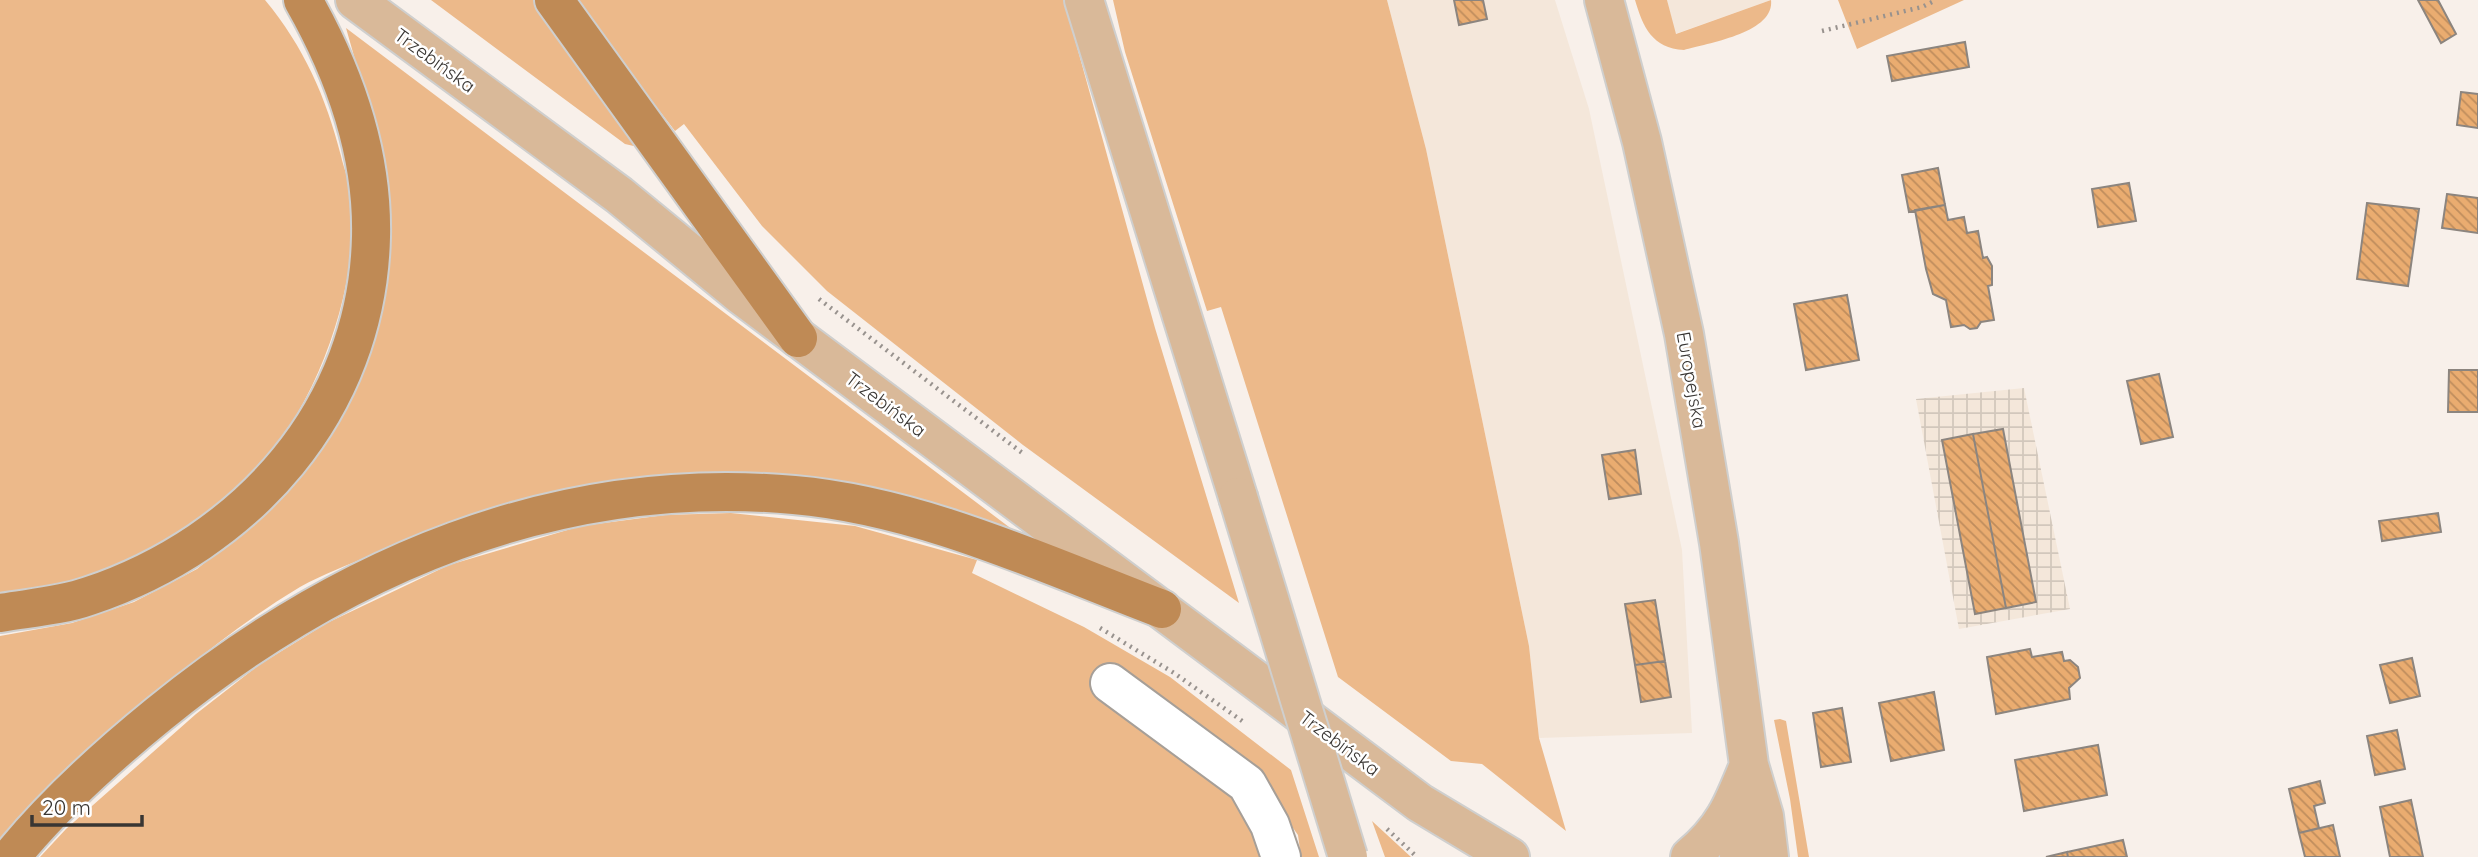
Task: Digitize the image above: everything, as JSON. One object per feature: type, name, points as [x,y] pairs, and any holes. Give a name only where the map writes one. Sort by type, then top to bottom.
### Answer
[{"type":"highway","points":[[0,612],[86,597],[137,578],[216,533],[276,477],[314,423],[337,380],[353,340],[368,271],[371,235],[368,192],[353,109],[340,72],[303,0]]},
{"type":"highway","points":[[554,0],[798,338]]},
{"type":"highway","points":[[11,857],[52,811],[124,744],[219,667],[282,623],[403,561],[487,531],[574,507],[634,497],[727,492],[795,495],[860,505],[989,543],[1162,609]]},
{"type":"main road","name":"Trzebińska","points":[[355,0],[619,195],[798,338],[1420,803],[1499,854]]},
{"type":"main road","points":[[1084,0],[1349,857]]},
{"type":"main road","name":"Europejska","points":[[1604,0],[1642,142],[1684,334],[1719,543],[1749,765],[1764,816],[1769,857]]},
{"type":"main road","points":[[1690,857],[1711,840],[1725,822],[1749,765]]},
{"type":"main road","name":"Europejska","points":[[1739,857],[1749,765]]},
{"type":"lane","points":[[1110,683],[1247,784],[1270,825],[1281,857]]},
{"type":"path","points":[[1822,31],[1922,7],[1936,0]]},
{"type":"shaded area","points":[[0,0],[265,0],[302,54],[321,93],[349,187],[352,235],[348,275],[324,358],[285,434],[260,466],[214,508],[174,535],[130,559],[84,577],[3,593],[0,593]]},
{"type":"shaded area","points":[[431,0],[534,0],[638,147],[625,144]]},
{"type":"shaded area","points":[[574,0],[1064,0],[1155,328],[1239,603],[1023,445],[827,291],[762,226],[684,124],[675,131]]},
{"type":"shaded area","points":[[1113,0],[1387,0],[1426,149],[1529,646],[1539,738],[1566,831],[1482,764],[1451,761],[1338,677],[1221,307],[1207,311],[1125,52]]},
{"type":"shaded area","points":[[1387,0],[1555,0],[1589,109],[1682,550],[1692,733],[1539,738],[1529,646],[1426,149]]},
{"type":"shaded area","points":[[1635,0],[1667,0],[1676,34],[1771,0],[1769,11],[1762,21],[1752,28],[1723,40],[1684,50],[1664,45],[1651,34]]},
{"type":"shaded area","points":[[1667,0],[1771,0],[1675,34]]},
{"type":"shaded area","points":[[1838,0],[1964,0],[1857,49]]},
{"type":"shaded area","points":[[346,28],[1021,536],[961,512],[924,501],[853,486],[783,478],[713,475],[644,479],[575,489],[507,505],[440,526],[373,554],[309,582],[275,603],[203,655],[158,692],[55,787],[0,846],[0,636],[72,623],[134,602],[197,569],[264,514],[307,468],[346,406],[372,337],[368,105]]},
{"type":"shaded area","points":[[2024,388],[2070,609],[1959,629],[1916,399]]},
{"type":"shaded area","points":[[731,513],[855,526],[977,560],[972,573],[1084,627],[1170,677],[1291,770],[1319,857],[1301,857],[1298,835],[1265,789],[1230,782],[1271,857],[40,857],[66,829],[196,714],[259,665],[327,623],[449,565],[581,526],[665,515]]},
{"type":"shaded area","points":[[1774,720],[1786,721],[1809,857],[1798,857],[1790,799]]},
{"type":"shaded area","points":[[1372,821],[1411,857],[1385,857]]},
{"type":"building","points":[[1454,0],[1483,0],[1487,19],[1459,25]]},
{"type":"building","points":[[2418,0],[2438,0],[2456,34],[2441,43]]},
{"type":"building","points":[[1965,42],[1969,67],[1892,81],[1887,56]]},
{"type":"building","points":[[2461,92],[2478,94],[2478,128],[2457,125]]},
{"type":"building","points":[[1938,168],[1945,205],[1909,212],[1902,175]]},
{"type":"building","points":[[2129,183],[2136,221],[2098,227],[2092,189]]},
{"type":"building","points":[[2447,194],[2478,198],[2478,233],[2442,228]]},
{"type":"building","points":[[2367,203],[2419,209],[2408,286],[2357,279]]},
{"type":"building","points":[[1945,205],[1948,220],[1964,217],[1967,233],[1978,231],[1983,258],[1987,257],[1992,266],[1992,285],[1988,286],[1994,320],[1981,322],[1977,328],[1970,329],[1964,325],[1951,327],[1946,300],[1933,294],[1926,269],[1915,210]]},
{"type":"building","points":[[1847,295],[1859,360],[1806,370],[1794,304]]},
{"type":"building","points":[[2449,370],[2478,370],[2478,412],[2448,412]]},
{"type":"building","points":[[2159,374],[2173,437],[2141,444],[2127,381]]},
{"type":"building","points":[[2003,429],[2036,602],[2006,608],[1973,434]]},
{"type":"building","points":[[1973,434],[2006,608],[1975,614],[1942,440]]},
{"type":"building","points":[[1635,450],[1641,494],[1609,499],[1602,455]]},
{"type":"building","points":[[2438,513],[2441,532],[2382,541],[2379,521]]},
{"type":"building","points":[[1655,600],[1665,661],[1635,665],[1625,604]]},
{"type":"building","points":[[2030,649],[2032,657],[2062,652],[2064,661],[2070,660],[2078,667],[2080,678],[2069,688],[2070,699],[1996,714],[1987,657]]},
{"type":"building","points":[[2412,658],[2420,696],[2390,703],[2380,665]]},
{"type":"building","points":[[1665,661],[1671,697],[1641,702],[1635,665]]},
{"type":"building","points":[[1934,692],[1944,750],[1891,761],[1879,703]]},
{"type":"building","points":[[1842,708],[1851,762],[1821,767],[1813,713]]},
{"type":"building","points":[[2397,730],[2405,769],[2375,775],[2367,736]]},
{"type":"building","points":[[2098,745],[2107,795],[2024,811],[2015,760]]},
{"type":"building","points":[[2320,781],[2325,803],[2314,806],[2319,828],[2299,833],[2289,789]]},
{"type":"building","points":[[2411,800],[2423,857],[2390,857],[2380,807]]},
{"type":"building","points":[[2333,825],[2340,857],[2305,857],[2299,833]]},
{"type":"building","points":[[2123,840],[2127,857],[2068,857],[2067,852]]},
{"type":"building","points":[[2067,852],[2068,857],[2046,857]]}]
